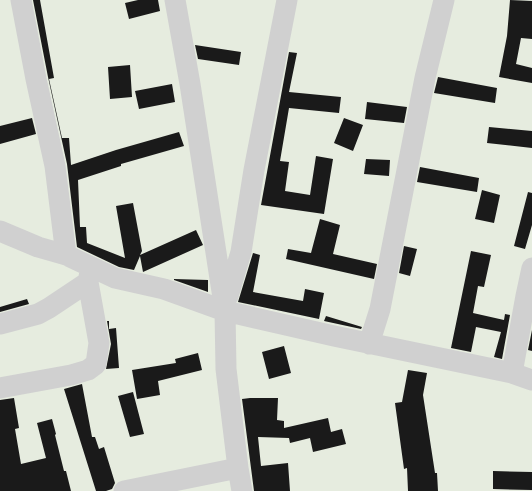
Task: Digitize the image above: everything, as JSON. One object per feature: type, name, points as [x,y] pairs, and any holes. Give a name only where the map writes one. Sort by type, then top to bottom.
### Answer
[{"type":"street","points":[[21,0],[36,80],[55,166],[66,256]]},
{"type":"street","points":[[175,0],[191,92],[224,306],[226,369],[242,491]]},
{"type":"street","points":[[224,306],[241,252],[254,170],[287,0]]},
{"type":"street","points":[[369,344],[380,310],[425,78],[444,0]]},
{"type":"street","points":[[0,231],[38,247],[66,256],[89,274],[164,289],[369,344],[512,373],[532,380]]},
{"type":"street","points":[[512,373],[532,268]]},
{"type":"street","points":[[0,324],[38,314],[49,308],[89,274]]},
{"type":"street","points":[[0,388],[71,375],[88,370],[96,364],[99,343],[89,274]]},
{"type":"street","points":[[124,491],[238,468]]},
{"type":"shaded area","points":[[0,0],[532,0],[532,491],[0,491]]},
{"type":"building","points":[[33,0],[40,0],[54,78],[49,79],[62,138],[69,138],[71,165],[179,132],[184,146],[121,164],[121,166],[78,180],[80,227],[86,227],[87,243],[125,258],[116,206],[133,203],[142,251],[140,255],[196,230],[203,245],[143,272],[140,256],[134,270],[119,267],[77,247],[67,164],[48,77]]},
{"type":"building","points":[[138,0],[158,0],[160,11],[129,19],[125,3]]},
{"type":"building","points":[[510,0],[532,1],[532,39],[521,38],[516,64],[532,68],[532,83],[499,77],[507,36]]},
{"type":"building","points":[[195,45],[241,52],[239,65],[198,59]]},
{"type":"building","points":[[289,52],[297,53],[289,92],[341,97],[339,113],[289,108],[280,161],[289,162],[285,191],[310,195],[316,156],[333,159],[324,214],[261,205]]},
{"type":"building","points":[[130,65],[132,97],[110,99],[108,67]]},
{"type":"building","points":[[438,77],[497,88],[495,103],[434,93]]},
{"type":"building","points":[[172,84],[175,102],[139,109],[135,91]]},
{"type":"building","points":[[367,102],[407,107],[404,123],[365,119]]},
{"type":"building","points":[[32,118],[36,134],[0,144],[0,126]]},
{"type":"building","points":[[344,118],[363,125],[353,151],[334,143]]},
{"type":"building","points":[[489,127],[532,131],[532,148],[487,143]]},
{"type":"building","points":[[366,159],[390,160],[389,176],[364,174]]},
{"type":"building","points":[[420,167],[479,178],[477,192],[417,182]]},
{"type":"building","points":[[482,190],[500,195],[494,223],[475,219]]},
{"type":"building","points":[[528,192],[532,193],[532,225],[525,249],[514,246]]},
{"type":"building","points":[[320,219],[340,225],[333,254],[377,264],[374,279],[286,259],[288,249],[311,253]]},
{"type":"building","points":[[404,246],[417,249],[410,276],[399,273]]},
{"type":"building","points":[[471,251],[491,255],[484,287],[478,286],[473,313],[504,320],[505,314],[510,315],[502,359],[494,357],[501,332],[476,327],[471,352],[451,348]]},
{"type":"building","points":[[253,253],[260,255],[253,292],[303,301],[305,289],[324,293],[319,319],[238,302]]},
{"type":"building","points":[[174,280],[208,280],[208,292]]},
{"type":"building","points":[[27,299],[29,304],[0,312],[0,307]]},
{"type":"building","points":[[326,316],[362,327],[361,329],[324,321]]},
{"type":"building","points":[[107,321],[109,321],[109,329],[116,328],[119,368],[106,369],[111,344]]},
{"type":"building","points":[[532,330],[532,351],[528,350]]},
{"type":"building","points":[[284,346],[291,373],[269,379],[262,352]]},
{"type":"building","points":[[198,353],[202,370],[158,381],[160,395],[137,399],[132,370],[176,363],[175,359]]},
{"type":"building","points":[[408,370],[427,373],[423,395],[435,473],[437,473],[438,491],[408,491],[407,468],[404,469],[395,403],[402,402]]},
{"type":"building","points":[[82,384],[92,437],[95,437],[99,449],[104,447],[115,483],[112,489],[106,491],[96,491],[64,389]]},
{"type":"building","points":[[133,392],[144,434],[130,437],[118,396]]},
{"type":"building","points":[[14,398],[19,428],[15,429],[21,464],[46,458],[37,423],[52,419],[64,471],[66,471],[71,491],[0,491],[0,400]]},
{"type":"building","points":[[278,398],[277,420],[284,421],[284,428],[328,418],[331,432],[342,429],[346,444],[313,452],[310,438],[290,443],[289,438],[258,437],[261,466],[288,463],[290,491],[254,491],[242,399]]},
{"type":"building","points":[[493,471],[532,472],[532,490],[493,489]]}]
